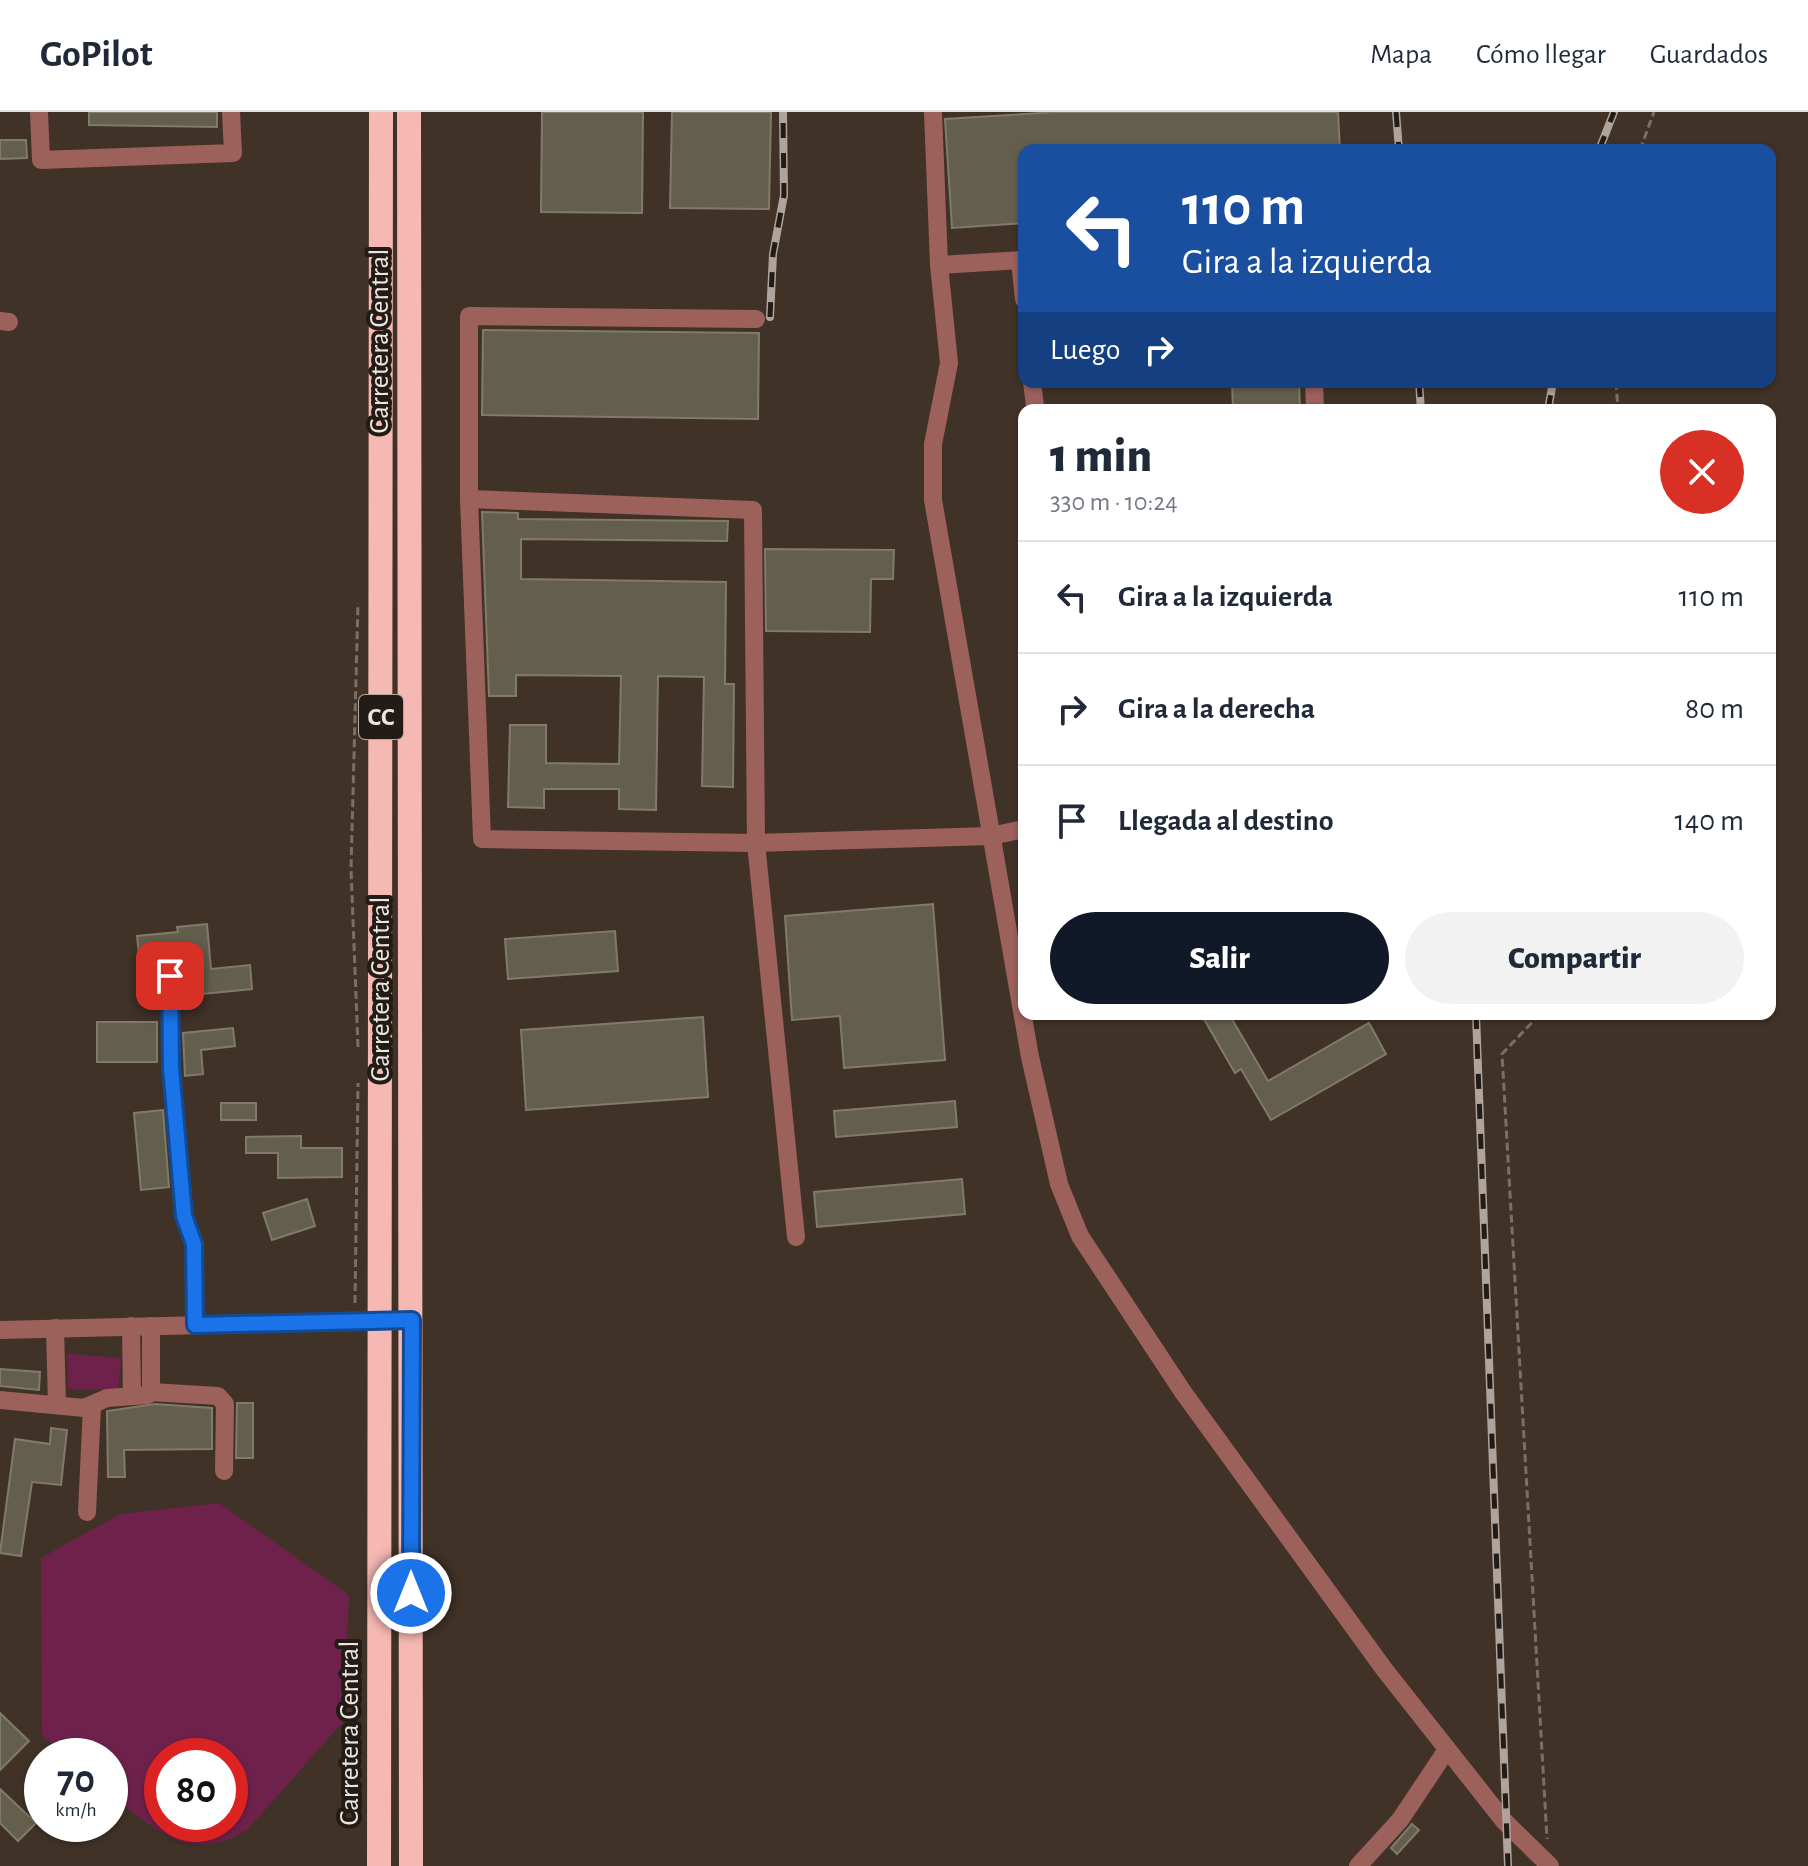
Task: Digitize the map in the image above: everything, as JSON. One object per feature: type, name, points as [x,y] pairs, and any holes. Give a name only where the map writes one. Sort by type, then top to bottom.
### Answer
[{"type":"highway","name":"Carretera Central","points":[[379,1866],[381,112]]},
{"type":"highway","name":"Carretera Central","points":[[409,112],[411,1866]]},
{"type":"street","points":[[39,112],[41,160],[233,153],[231,112]]},
{"type":"street","points":[[939,112],[939,265],[949,363],[933,444],[933,500],[991,836],[1017,948]]},
{"type":"street","points":[[939,265],[1018,260]]},
{"type":"street","points":[[756,319],[469,316],[469,499],[482,839],[756,843],[991,836],[1018,830]]},
{"type":"street","points":[[469,499],[753,510],[756,843],[796,1237]]},
{"type":"street","points":[[170,976],[171,1068],[184,1216],[194,1244],[195,1325]]},
{"type":"street","points":[[1030,1020],[1059,1184],[1080,1236],[1183,1392],[1446,1751],[1504,1821],[1549,1864]]},
{"type":"street","points":[[0,1330],[412,1320]]},
{"type":"street","points":[[131,1326],[132,1396]]},
{"type":"street","points":[[151,1326],[151,1392]]},
{"type":"street","points":[[55,1328],[57,1405]]},
{"type":"street","points":[[0,1400],[92,1406],[107,1398],[151,1392],[218,1396],[225,1404],[224,1471]]},
{"type":"street","points":[[87,1512],[92,1406]]},
{"type":"street","points":[[1358,1866],[1400,1820],[1446,1751]]},
{"type":"path","points":[[1642,144],[1654,112]]},
{"type":"path","points":[[358,599],[351,869],[358,1054]]},
{"type":"path","points":[[1534,1020],[1502,1054],[1549,1864]]},
{"type":"path","points":[[355,1323],[358,1070]]},
{"type":"shaded area","points":[[68,1354],[121,1358],[118,1390],[68,1389]]},
{"type":"shaded area","points":[[219,1503],[349,1595],[343,1722],[248,1829],[248,1738],[144,1738],[144,1821],[128,1808],[128,1738],[45,1738],[42,1735],[41,1558],[120,1514]]},
{"type":"shaded area","points":[[184,1842],[218,1842],[209,1844]]},
{"type":"building","points":[[89,112],[217,112],[217,127],[89,125]]},
{"type":"building","points":[[542,112],[643,112],[642,213],[541,212]]},
{"type":"building","points":[[672,112],[771,112],[769,209],[670,208]]},
{"type":"building","points":[[1056,112],[1338,112],[1340,144],[1018,144],[1018,223],[952,228],[945,119]]},
{"type":"building","points":[[0,140],[26,140],[27,158],[0,159]]},
{"type":"building","points":[[483,330],[759,333],[758,419],[482,415]]},
{"type":"building","points":[[1232,388],[1299,388],[1300,404],[1233,404]]},
{"type":"building","points":[[482,512],[518,513],[518,519],[728,521],[727,541],[521,539],[521,579],[726,582],[725,684],[734,684],[733,787],[702,786],[704,677],[658,676],[656,810],[619,809],[619,789],[544,789],[544,808],[508,807],[510,725],[546,725],[546,763],[619,764],[621,676],[516,675],[516,696],[489,696]]},
{"type":"building","points":[[765,549],[894,550],[893,579],[871,579],[870,632],[766,631]]},
{"type":"building","points":[[933,904],[945,1060],[844,1068],[840,1016],[792,1020],[785,916]]},
{"type":"building","points":[[207,924],[211,969],[250,965],[252,989],[192,995],[189,965],[158,966],[158,971],[141,973],[137,936],[178,932],[177,927]]},
{"type":"building","points":[[615,931],[618,971],[508,979],[505,939]]},
{"type":"building","points":[[703,1017],[708,1097],[526,1110],[521,1030]]},
{"type":"building","points":[[1204,1020],[1232,1020],[1268,1081],[1369,1023],[1386,1054],[1271,1120],[1241,1069],[1235,1073]]},
{"type":"building","points":[[97,1022],[157,1022],[157,1062],[97,1062]]},
{"type":"building","points":[[233,1028],[235,1046],[201,1050],[203,1074],[185,1076],[183,1033]]},
{"type":"building","points":[[955,1101],[957,1127],[836,1137],[834,1111]]},
{"type":"building","points":[[221,1103],[256,1103],[256,1120],[221,1120]]},
{"type":"building","points":[[163,1110],[169,1187],[141,1190],[134,1113]]},
{"type":"building","points":[[301,1136],[301,1148],[342,1148],[342,1177],[278,1178],[278,1153],[246,1153],[246,1137]]},
{"type":"building","points":[[962,1179],[965,1214],[817,1227],[814,1192]]},
{"type":"building","points":[[307,1199],[315,1226],[272,1240],[263,1213]]},
{"type":"building","points":[[0,1369],[40,1372],[39,1390],[0,1386]]},
{"type":"building","points":[[237,1403],[253,1403],[253,1458],[236,1458]]},
{"type":"building","points":[[155,1404],[212,1408],[212,1449],[124,1450],[125,1477],[108,1477],[107,1411]]},
{"type":"building","points":[[51,1428],[67,1430],[61,1485],[32,1482],[21,1556],[0,1553],[15,1439],[50,1444]]},
{"type":"building","points":[[0,1713],[26,1738],[24,1746],[0,1770]]},
{"type":"building","points":[[0,1789],[24,1812],[24,1835],[18,1841],[0,1823]]},
{"type":"building","points":[[1412,1824],[1419,1830],[1397,1854],[1391,1848]]},
{"type":"railway","points":[[770,317],[773,254],[784,195],[783,112]]},
{"type":"railway","points":[[1396,112],[1399,144]]},
{"type":"railway","points":[[1601,144],[1614,112]]},
{"type":"railway","points":[[1419,388],[1421,404]]},
{"type":"railway","points":[[1549,404],[1552,388]]},
{"type":"railway","points":[[1476,1020],[1508,1866]]},
{"type":"route","points":[[170,976],[171,1068],[184,1216],[194,1244],[195,1325],[412,1320],[411,1593]]}]
